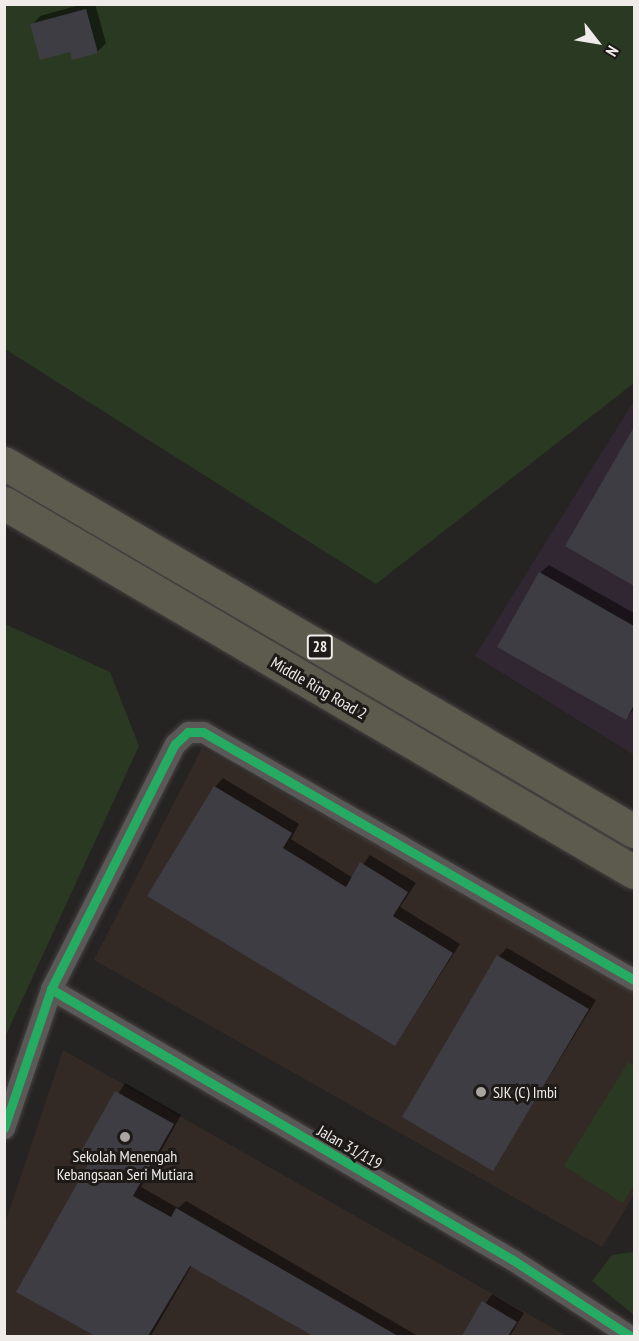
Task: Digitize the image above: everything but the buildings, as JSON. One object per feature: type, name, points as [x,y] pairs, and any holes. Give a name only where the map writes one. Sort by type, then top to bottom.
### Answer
[{"type":"highway","name":"28","points":[[4,463],[634,831]]},
{"type":"highway","name":"Middle Ring Road 2","points":[[4,503],[634,872]]},
{"type":"street","points":[[4,1128],[51,989],[176,744],[188,732],[203,732],[634,980]]},
{"type":"street","name":"Jalan 31/119","points":[[51,989],[513,1260],[630,1336]]},
{"type":"shaded area","points":[[634,401],[634,755],[475,656]]},
{"type":"shaded area","name":"SJK (C) Imbi","points":[[202,748],[634,989],[634,1195],[602,1247],[94,960]]},
{"type":"shaded area","name":"Sekolah Menengah Kebangsaan Seri Mutiara","points":[[63,1050],[565,1335],[5,1336],[5,1223]]},
{"type":"green space","points":[[4,5],[634,5],[634,383],[376,584],[5,349]]},
{"type":"green space","points":[[5,624],[110,672],[139,746],[5,1037]]},
{"type":"green space","points":[[628,1062],[634,1066],[634,1185],[623,1203],[564,1166]]},
{"type":"green space","points":[[634,1252],[634,1315],[592,1281],[612,1255]]},
{"type":"cycle path","points":[[4,1128],[51,989],[175,744],[188,732],[203,732],[634,980]]},
{"type":"cycle path","points":[[51,989],[513,1260],[630,1336]]},
{"type":"place","name":"SJK (C) Imbi","points":[[481,1092]]},
{"type":"place","name":"Sekolah Menengah Kebangsaan Seri Mutiara","points":[[125,1137]]}]
